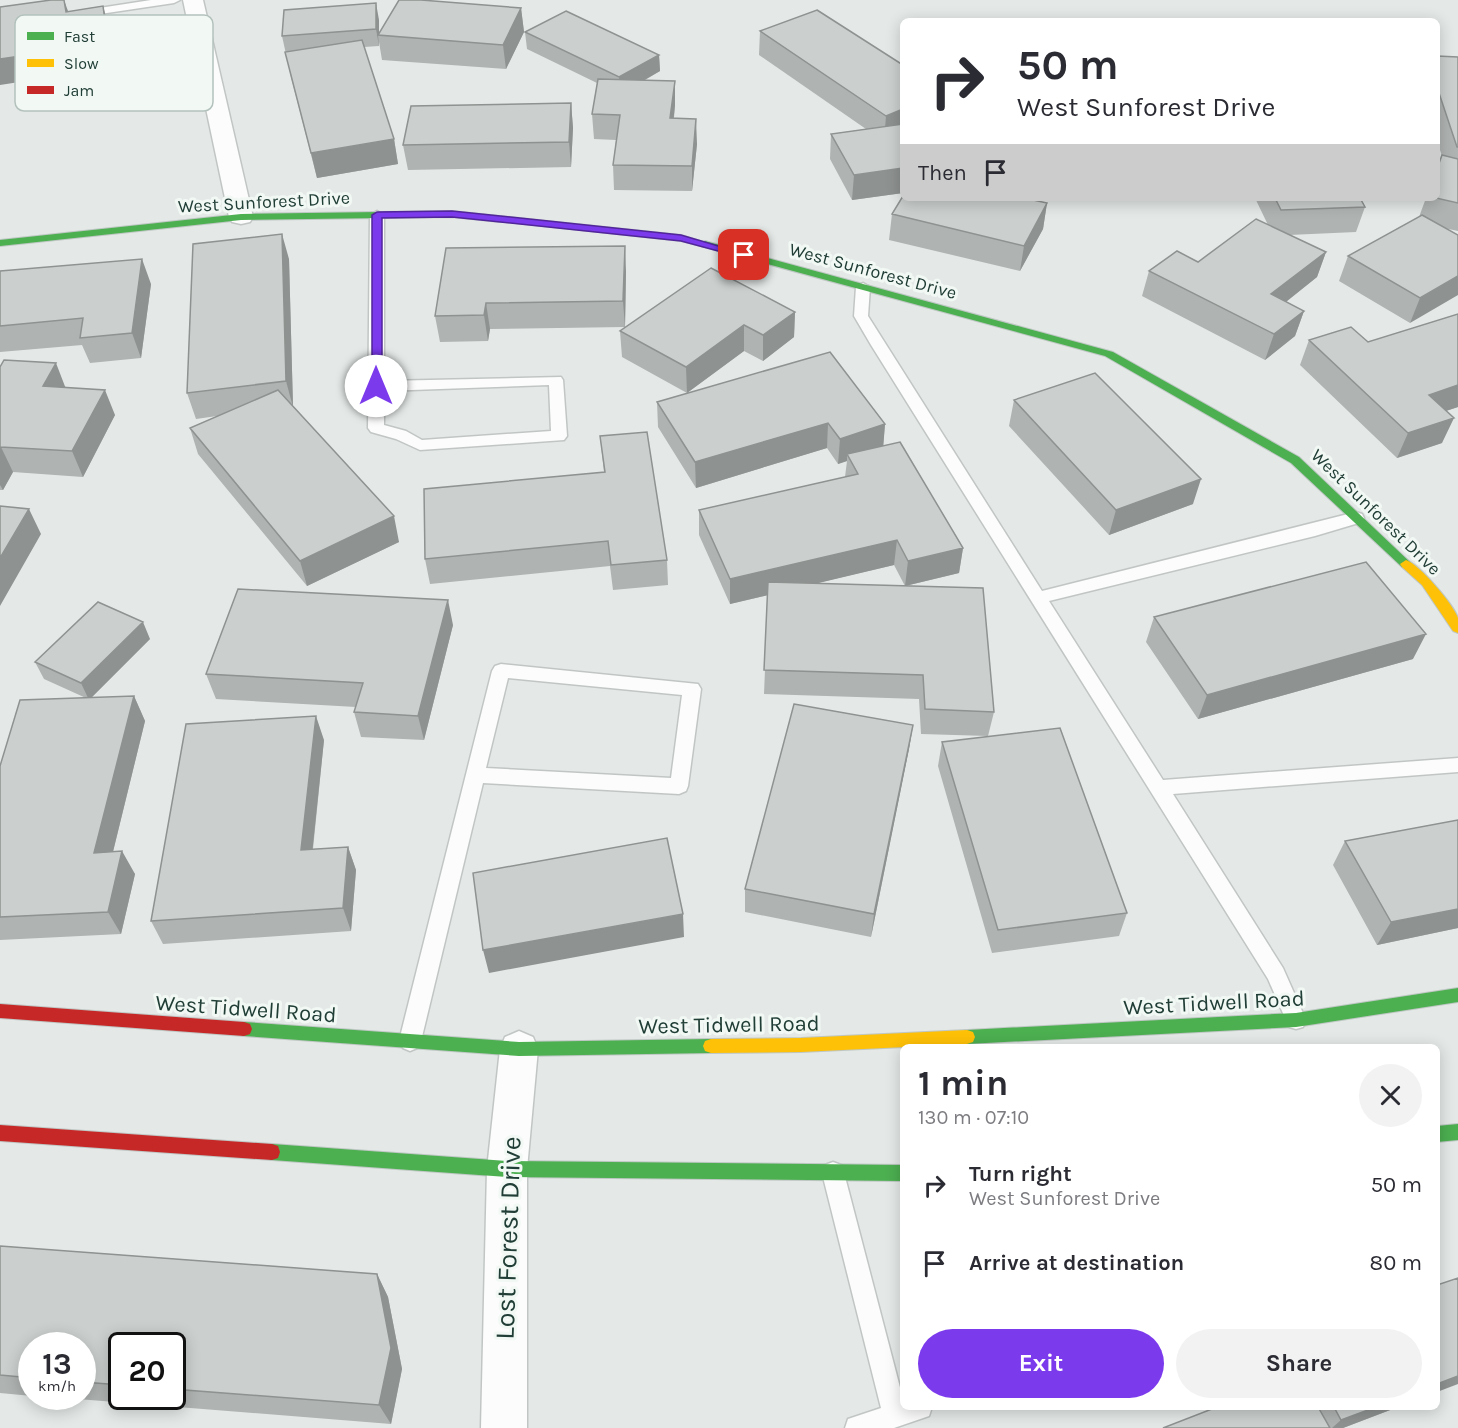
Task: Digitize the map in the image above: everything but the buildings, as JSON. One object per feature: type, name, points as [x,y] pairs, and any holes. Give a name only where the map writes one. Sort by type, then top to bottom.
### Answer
[{"type":"main road","name":"West Sunforest Drive","points":[[0,243],[241,218],[452,214],[681,238],[1109,354],[1296,460],[1426,582],[1458,628]]},
{"type":"main road","name":"West Tidwell Road","points":[[0,1011],[519,1049],[801,1045],[1296,1020],[1458,995]]},
{"type":"main road","points":[[1440,1134],[1458,1132]]},
{"type":"main road","points":[[0,1133],[507,1169],[900,1173]]},
{"type":"street","points":[[193,0],[196,15]]},
{"type":"street","points":[[213,91],[241,218]]},
{"type":"street","name":"Lost Forest Drive","points":[[504,1428],[507,1169],[519,1049]]},
{"type":"lane","points":[[76,15],[174,0]]},
{"type":"lane","points":[[376,386],[556,380],[559,436],[420,445],[401,435],[376,429],[376,386],[377,215]]},
{"type":"lane","points":[[863,287],[861,316],[1276,974],[1296,1020]]},
{"type":"lane","points":[[1038,598],[1315,531],[1356,518]]},
{"type":"lane","points":[[410,1041],[501,671],[692,689],[679,786],[476,775]]},
{"type":"lane","points":[[1158,788],[1458,765]]},
{"type":"lane","points":[[832,1173],[895,1415]]},
{"type":"lane","points":[[857,1428],[911,1410]]},
{"type":"traffic: fast","points":[[0,243],[241,217],[452,214],[500,219]]},
{"type":"traffic: fast","points":[[705,244],[1109,354],[1295,460],[1406,564]]},
{"type":"traffic: fast","points":[[967,1037],[1296,1020],[1458,995]]},
{"type":"traffic: fast","points":[[244,1029],[519,1049],[711,1046]]},
{"type":"traffic: fast","points":[[1440,1134],[1458,1132]]},
{"type":"traffic: fast","points":[[272,1152],[507,1169],[900,1173]]},
{"type":"traffic: slow","points":[[1406,564],[1426,582],[1458,628]]},
{"type":"traffic: slow","points":[[711,1046],[801,1045],[967,1037]]},
{"type":"traffic: jam","points":[[500,219],[681,238],[705,244]]},
{"type":"traffic: jam","points":[[0,1011],[244,1029]]},
{"type":"traffic: jam","points":[[0,1133],[272,1152]]},
{"type":"route","points":[[376,386],[377,215],[452,214],[681,238],[744,255]]}]
